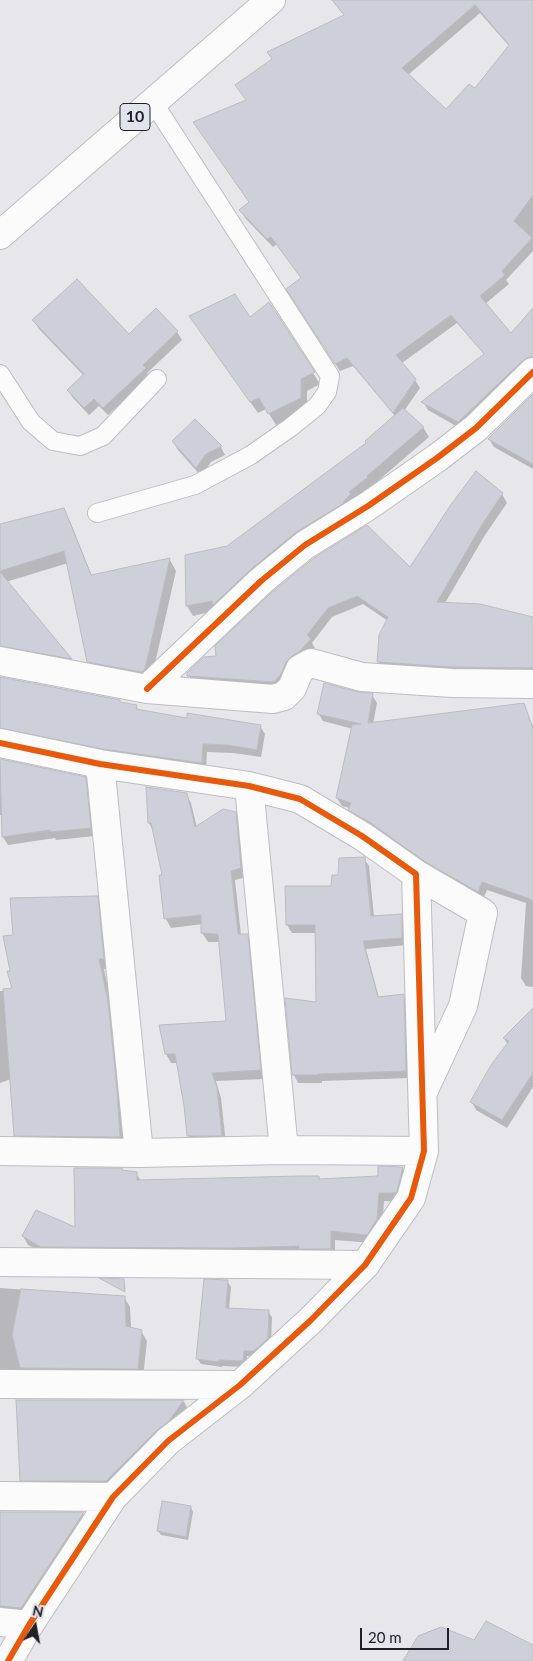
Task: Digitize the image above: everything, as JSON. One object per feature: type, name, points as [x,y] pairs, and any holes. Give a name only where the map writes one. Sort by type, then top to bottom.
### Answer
[{"type":"main road","name":"10","points":[[0,235],[271,0]]},
{"type":"main road","points":[[147,690],[261,581],[305,545],[368,506],[437,458],[476,428],[533,372]]},
{"type":"main road","points":[[0,661],[147,690],[273,699],[284,696],[292,688],[300,669],[311,663],[362,677],[452,683],[533,684]]},
{"type":"main road","points":[[0,743],[100,764],[249,786],[300,799],[362,836],[416,874],[484,913],[463,1006],[422,1094]]},
{"type":"main road","points":[[100,764],[138,1153]]},
{"type":"main road","points":[[249,786],[284,1150]]},
{"type":"main road","points":[[8,1661],[113,1497],[168,1441],[240,1385],[311,1320],[365,1265],[411,1198],[424,1151],[416,874]]},
{"type":"main road","points":[[0,1151],[138,1153],[284,1150],[424,1151]]},
{"type":"main road","points":[[0,1262],[365,1265]]},
{"type":"main road","points":[[0,1384],[240,1385]]},
{"type":"main road","points":[[0,1496],[113,1497]]},
{"type":"main road","points":[[0,1622],[29,1626]]},
{"type":"lane","points":[[97,513],[195,485],[251,455],[317,406],[327,392],[330,376],[153,102]]},
{"type":"lane","points":[[0,374],[31,422],[53,441],[80,446],[103,436],[156,379]]},
{"type":"building","points":[[332,0],[533,0],[533,195],[514,221],[532,238],[502,271],[505,275],[480,296],[511,333],[533,308],[533,357],[522,361],[458,422],[421,402],[484,354],[451,315],[396,355],[416,379],[393,413],[347,358],[335,364],[286,289],[301,278],[271,237],[267,239],[239,210],[249,202],[193,122],[246,100],[235,85],[272,59],[267,52],[344,15]],"holes":[[[475,5],[509,45],[475,88],[469,84],[446,109],[402,68]]]},
{"type":"building","points":[[77,279],[129,334],[156,308],[178,331],[143,365],[146,368],[103,408],[94,399],[84,408],[67,390],[84,374],[32,320]]},
{"type":"building","points":[[235,294],[250,317],[269,302],[315,372],[301,379],[301,398],[268,414],[259,398],[250,402],[189,316]]},
{"type":"building","points":[[533,394],[533,464],[488,439]]},
{"type":"building","points":[[403,408],[424,427],[349,492],[351,494],[344,503],[295,533],[251,569],[213,605],[212,601],[186,606],[185,555],[227,546],[366,443],[365,441]]},
{"type":"building","points":[[195,419],[222,446],[206,454],[196,468],[172,441]]},
{"type":"building","points":[[476,471],[503,493],[481,526],[437,602],[480,604],[533,617],[533,668],[453,667],[377,662],[379,635],[388,617],[357,596],[328,608],[307,635],[311,639],[286,662],[281,674],[274,682],[187,676],[187,673],[204,657],[216,656],[215,646],[271,593],[314,558],[367,525],[410,567],[450,506]]},
{"type":"building","points":[[64,508],[91,575],[170,558],[145,669],[142,672],[87,662],[64,551],[0,571],[0,524]]},
{"type":"building","points":[[0,572],[72,659],[0,646]]},
{"type":"building","points":[[0,677],[120,700],[120,702],[137,705],[136,709],[187,718],[187,713],[261,725],[257,750],[228,745],[203,744],[202,763],[103,749],[0,728]]},
{"type":"building","points":[[324,683],[358,692],[373,693],[368,723],[524,703],[533,729],[533,900],[482,882],[478,892],[424,861],[371,823],[348,810],[351,803],[336,798],[352,725],[361,724],[317,714]]},
{"type":"building","points":[[0,759],[86,777],[91,828],[50,832],[50,830],[2,837]]},
{"type":"building","points":[[146,787],[187,793],[195,827],[223,809],[236,812],[241,868],[231,871],[238,934],[248,934],[261,1070],[212,1073],[217,1088],[222,1136],[187,1136],[175,1054],[165,1054],[159,1025],[226,1021],[218,934],[201,933],[201,915],[164,919],[159,875],[162,875],[151,823],[148,823]]},
{"type":"building","points":[[365,857],[371,916],[402,914],[402,938],[363,941],[378,997],[404,994],[406,1071],[292,1075],[285,998],[316,1002],[315,925],[286,925],[285,886],[331,886],[332,875],[338,875],[339,858]]},
{"type":"building","points":[[98,896],[104,959],[99,959],[108,1001],[120,1137],[14,1136],[3,989],[12,988],[7,971],[10,971],[3,936],[13,935],[10,898]]},
{"type":"building","points":[[533,1008],[533,1073],[502,1120],[470,1102],[491,1065],[509,1041],[503,1038]]},
{"type":"building","points":[[378,1166],[403,1167],[397,1191],[395,1193],[379,1193],[377,1219],[367,1235],[331,1231],[331,1249],[299,1249],[299,1246],[230,1248],[41,1247],[22,1236],[36,1210],[75,1227],[74,1168],[122,1168],[122,1170],[137,1172],[137,1180],[301,1176],[319,1176],[319,1179],[378,1176]]},
{"type":"building","points":[[99,1278],[124,1279],[125,1292]]},
{"type":"building","points":[[204,1279],[228,1280],[226,1308],[269,1310],[268,1338],[254,1351],[244,1351],[243,1361],[219,1360],[219,1362],[196,1359]]},
{"type":"building","points":[[21,1289],[125,1296],[126,1326],[142,1330],[138,1369],[20,1368],[12,1335]]},
{"type":"building","points":[[16,1400],[184,1400],[168,1422],[157,1430],[106,1481],[20,1481]]},
{"type":"building","points":[[162,1501],[191,1506],[186,1537],[157,1531]]},
{"type":"building","points":[[0,1512],[84,1512],[21,1608],[0,1606]]},
{"type":"building","points":[[486,1621],[533,1645],[533,1661],[403,1661],[418,1636],[441,1627],[474,1640]]},
{"type":"cycle path","points":[[147,689],[261,581],[305,545],[368,506],[437,458],[476,428],[533,372]]},
{"type":"cycle path","points":[[0,743],[100,764],[249,786],[300,799],[362,836],[416,874],[424,1151],[411,1198],[365,1265],[311,1320],[240,1385],[168,1441],[113,1497],[29,1625],[8,1661]]}]
